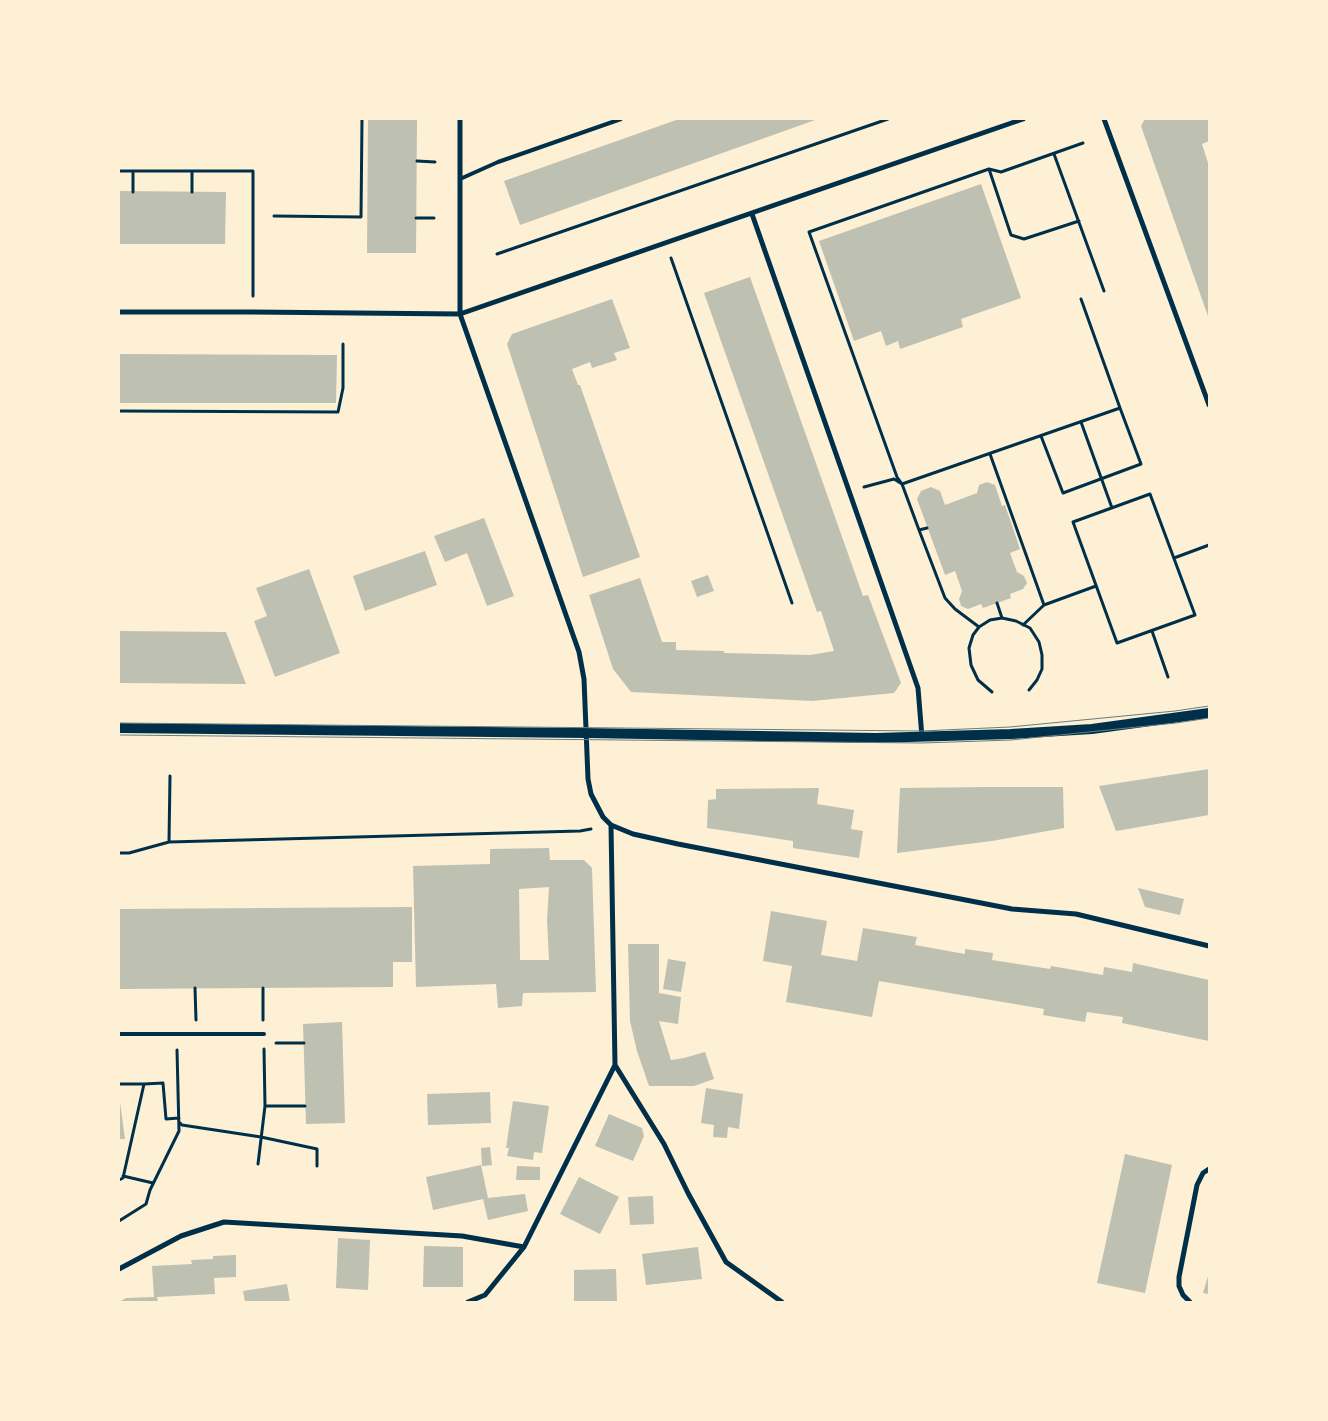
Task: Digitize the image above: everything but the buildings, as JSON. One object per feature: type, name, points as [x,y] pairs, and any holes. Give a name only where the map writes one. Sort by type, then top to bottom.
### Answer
[{"type":"main road","points":[[119,728],[586,733],[832,738],[922,737],[1092,729],[1209,713]]},
{"type":"street","points":[[460,119],[460,314],[579,652],[584,678],[590,794],[597,808],[611,825],[633,834],[678,844],[1012,909],[1076,914],[1209,946]]},
{"type":"street","points":[[119,312],[460,314],[1023,119]]},
{"type":"street","points":[[1104,119],[1209,405]]},
{"type":"street","points":[[752,214],[918,688],[922,737]]},
{"type":"street","points":[[468,1302],[485,1294],[524,1247],[615,1065],[611,825]]},
{"type":"street","points":[[615,1065],[664,1144],[688,1193],[726,1262],[782,1302]]},
{"type":"street","points":[[1190,1302],[1183,1295],[1179,1286],[1179,1277],[1197,1185],[1203,1173],[1209,1169]]},
{"type":"street","points":[[119,1269],[181,1236],[224,1222],[462,1236],[524,1247]]},
{"type":"lane","points":[[460,178],[498,162],[622,119]]},
{"type":"lane","points":[[119,1034],[264,1034]]},
{"type":"path","points":[[274,216],[361,217],[362,119]]},
{"type":"path","points":[[497,254],[888,119]]},
{"type":"path","points":[[979,627],[955,610],[945,598],[902,484],[894,469],[809,232],[989,170],[1001,172],[1083,143]]},
{"type":"path","points":[[1054,154],[1104,291]]},
{"type":"path","points":[[417,162],[435,162]]},
{"type":"path","points":[[989,170],[1011,235],[1024,239],[1079,221]]},
{"type":"path","points":[[119,171],[253,171],[252,312]]},
{"type":"path","points":[[132,171],[133,192]]},
{"type":"path","points":[[192,171],[192,192]]},
{"type":"path","points":[[416,218],[434,218]]},
{"type":"path","points":[[666,244],[792,603]]},
{"type":"path","points":[[1041,436],[1063,493],[1141,464],[1081,300]]},
{"type":"path","points":[[119,411],[338,412],[343,388],[343,344]]},
{"type":"path","points":[[902,484],[1120,408]]},
{"type":"path","points":[[1081,422],[1112,508]]},
{"type":"path","points":[[990,454],[1044,605]]},
{"type":"path","points":[[855,490],[894,479],[902,484]]},
{"type":"path","points":[[1150,494],[1174,558],[1195,615],[1117,643],[1073,522],[1150,494]]},
{"type":"path","points":[[919,530],[927,528]]},
{"type":"path","points":[[1174,558],[1209,545]]},
{"type":"path","points":[[1024,625],[1044,605],[1096,586]]},
{"type":"path","points":[[997,603],[1002,618]]},
{"type":"path","points":[[992,692],[978,680],[971,665],[969,648],[973,636],[979,627],[990,620],[1002,618],[1016,621],[1030,628],[1039,642],[1042,655],[1042,669],[1037,680],[1029,690]]},
{"type":"path","points":[[1152,631],[1168,677]]},
{"type":"path","points":[[169,842],[170,776]]},
{"type":"path","points":[[119,853],[169,842],[580,831]]},
{"type":"path","points":[[195,988],[196,1034]]},
{"type":"path","points":[[258,1164],[266,1106],[263,988]]},
{"type":"path","points":[[119,1221],[146,1204],[153,1183],[179,1130],[176,1034]]},
{"type":"path","points":[[264,1043],[304,1043]]},
{"type":"path","points":[[119,1084],[163,1083],[166,1118],[178,1119]]},
{"type":"path","points":[[119,1180],[123,1178],[144,1084]]},
{"type":"path","points":[[266,1106],[305,1106]]},
{"type":"path","points":[[178,1119],[182,1125],[317,1149],[317,1166]]},
{"type":"path","points":[[123,1176],[153,1183]]},
{"type":"tram line","points":[[119,723],[921,731],[1010,727],[1209,706]]},
{"type":"tram line","points":[[119,735],[922,743],[1011,740],[1209,718]]}]
